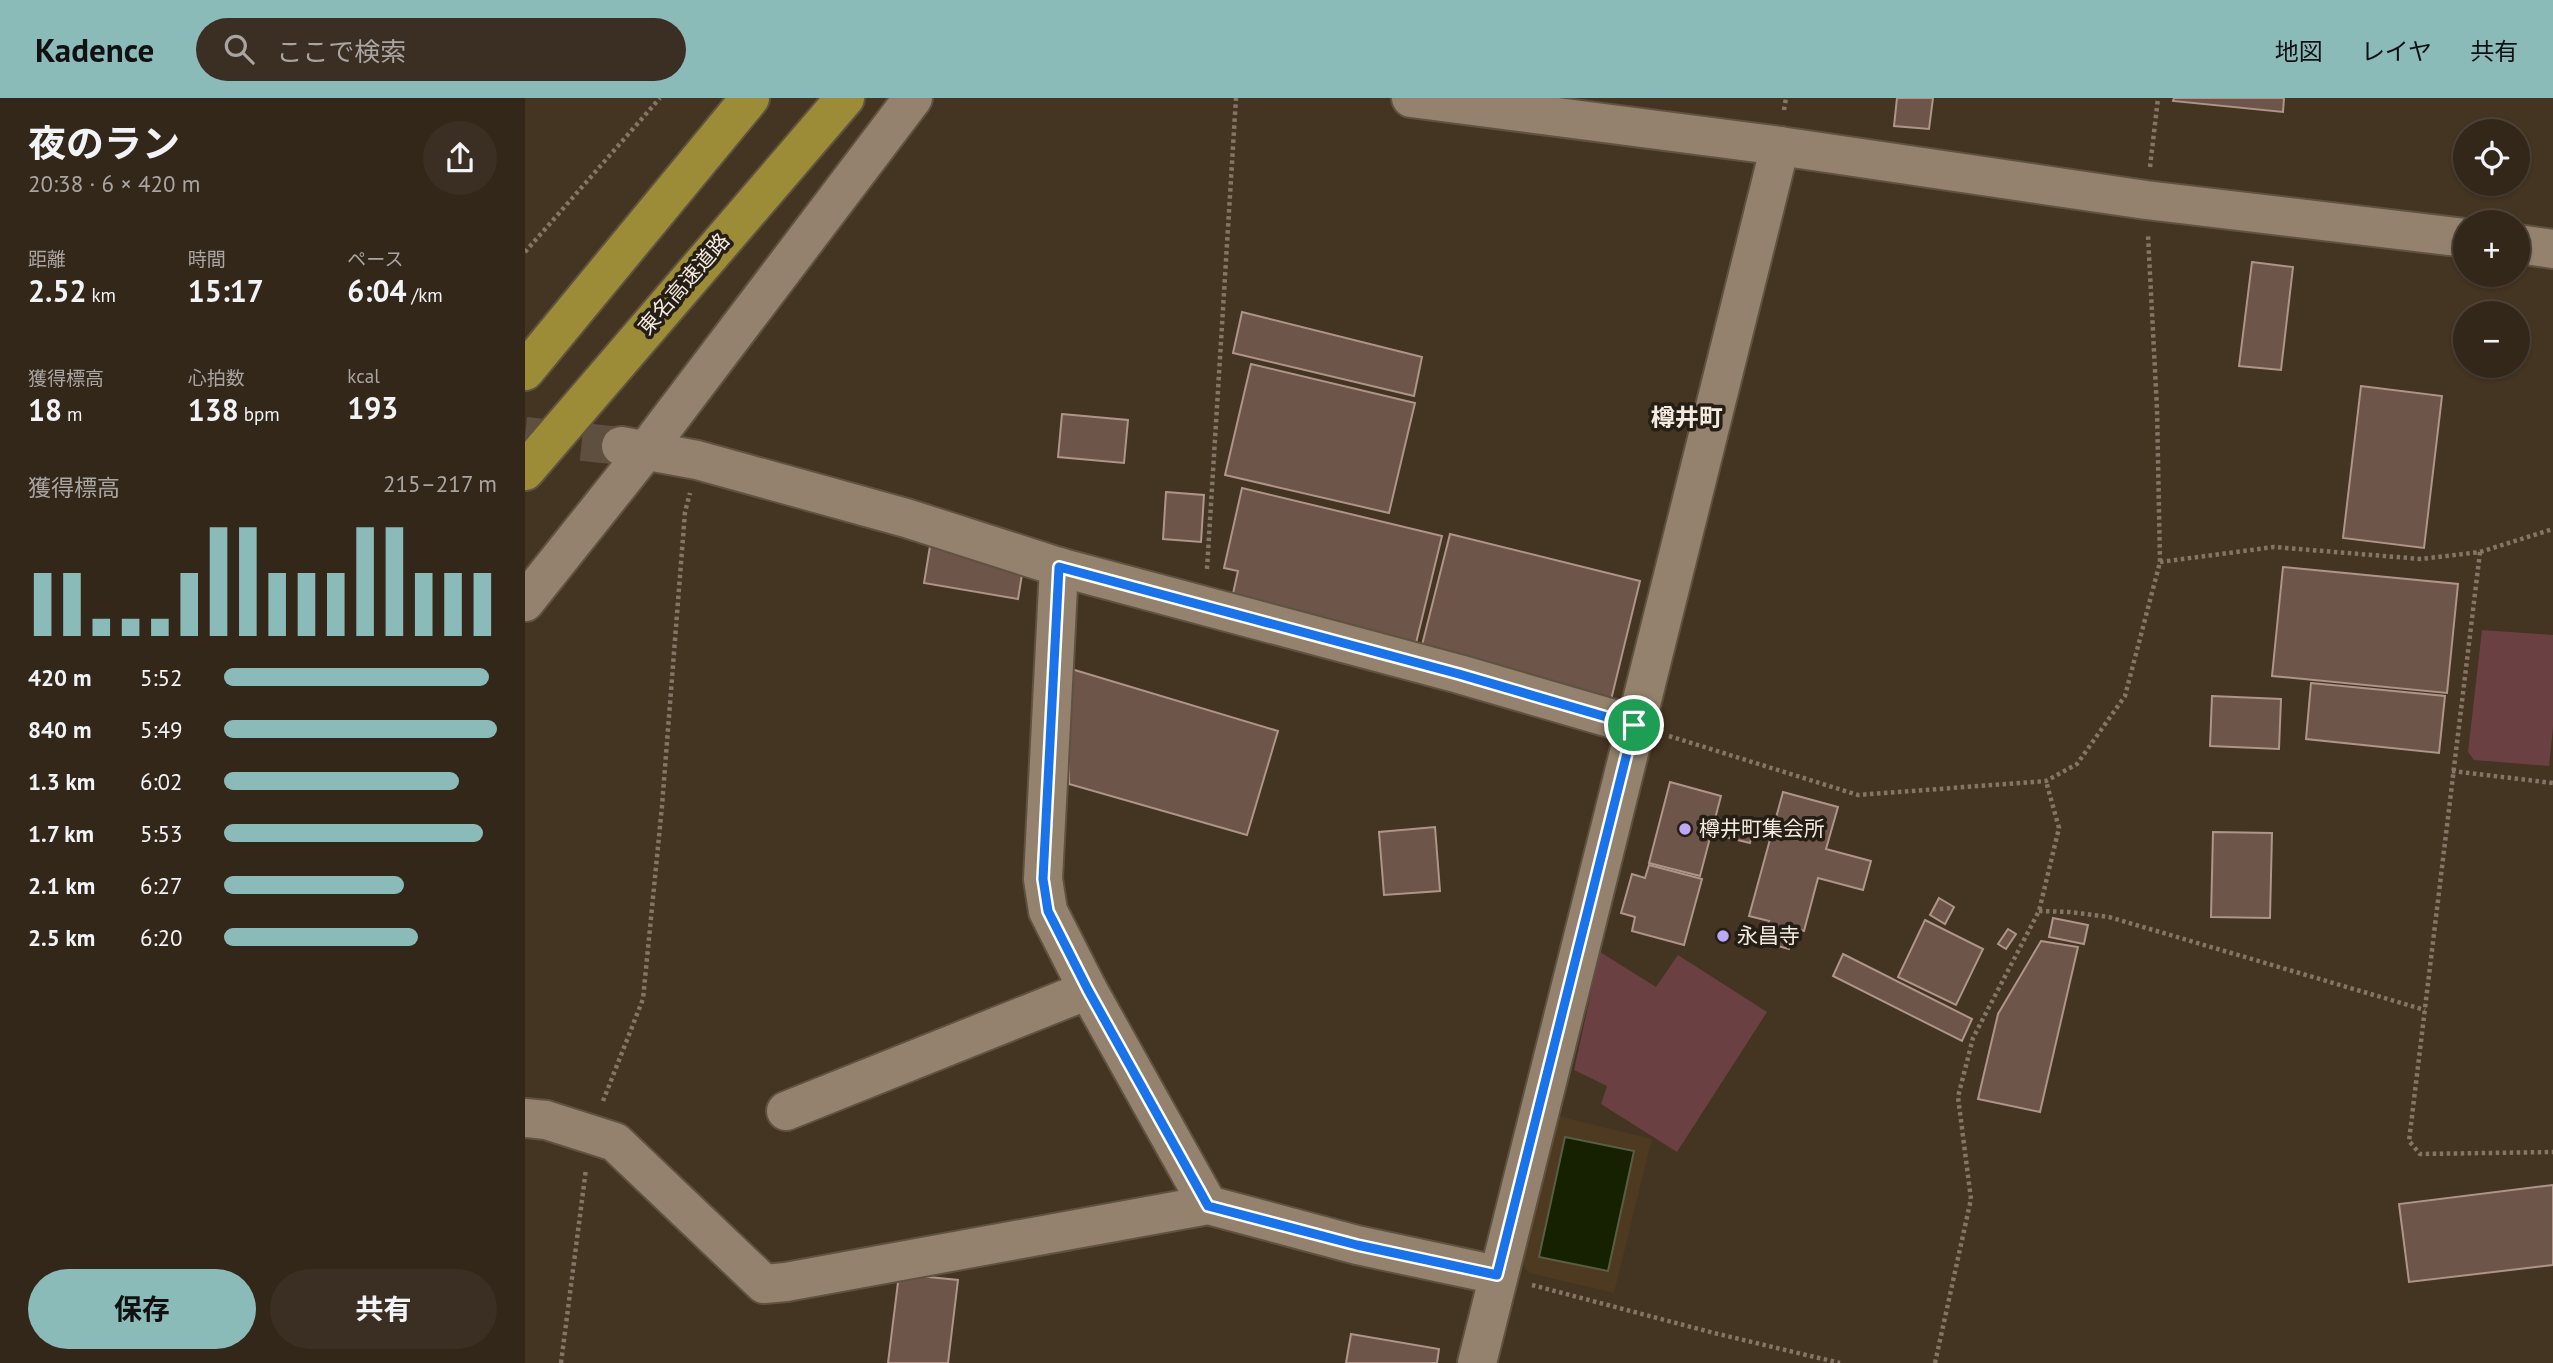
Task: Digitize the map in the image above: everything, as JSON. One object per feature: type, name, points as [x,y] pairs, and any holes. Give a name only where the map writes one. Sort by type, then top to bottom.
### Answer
[{"type":"highway","name":"東名高速道路","points":[[525,471],[845,98]]},
{"type":"highway","points":[[525,371],[749,99]]},
{"type":"street","points":[[525,602],[634,448],[913,98]]},
{"type":"street","points":[[1411,98],[1780,146],[2146,200],[2453,236]]},
{"type":"street","points":[[1477,1363],[1780,146]]},
{"type":"street","points":[[2530,246],[2553,249]]},
{"type":"street","points":[[634,448],[697,460],[906,518],[1059,567],[1459,674],[1634,725]]},
{"type":"street","points":[[1059,567],[1043,879],[1048,911],[1088,990],[1208,1206]]},
{"type":"street","points":[[786,1111],[1088,990]]},
{"type":"street","points":[[525,1118],[547,1120],[615,1142],[764,1284],[786,1283],[1208,1206],[1357,1245],[1497,1275]]},
{"type":"path","points":[[525,252],[660,98]]},
{"type":"path","points":[[1205,606],[1236,98]]},
{"type":"path","points":[[1634,725],[1858,795],[2046,781],[2077,764],[2125,696],[2160,562],[2157,409],[2146,200],[2158,98]]},
{"type":"path","points":[[561,1363],[590,1135],[643,999],[662,806],[685,512],[697,460]]},
{"type":"path","points":[[2160,562],[2274,547],[2421,559],[2480,552],[2553,529]]},
{"type":"path","points":[[2480,552],[2409,1141],[2420,1154],[2553,1152]]},
{"type":"path","points":[[2452,771],[2553,783]]},
{"type":"path","points":[[1935,1363],[1972,1199],[1958,1097],[1973,1038],[2039,911],[2060,828],[2046,781]]},
{"type":"path","points":[[2039,911],[2109,917],[2425,1010]]},
{"type":"path","points":[[1497,1275],[1714,1333],[1840,1363]]},
{"type":"shaded area","points":[[2482,630],[2553,635],[2553,727],[2549,766],[2474,760],[2468,752]]},
{"type":"shaded area","points":[[1600,952],[1656,987],[1678,955],[1767,1012],[1677,1152],[1601,1104],[1607,1086],[1574,1070]]},
{"type":"shaded area","points":[[1558,1116],[1652,1139],[1614,1293],[1529,1273],[1521,1263]]},
{"type":"shaded area","points":[[1565,1137],[1634,1151],[1608,1271],[1539,1257]]},
{"type":"building","points":[[1897,98],[1933,98],[1929,129],[1894,126]]},
{"type":"building","points":[[2174,98],[2284,98],[2283,112],[2173,101]]},
{"type":"building","points":[[2252,262],[2293,267],[2281,370],[2239,366]]},
{"type":"building","points":[[1242,312],[1422,357],[1414,396],[1233,353]]},
{"type":"building","points":[[1251,364],[1415,403],[1389,513],[1225,475]]},
{"type":"building","points":[[2361,386],[2442,396],[2424,548],[2343,538]]},
{"type":"building","points":[[1062,414],[1128,420],[1124,463],[1058,457]]},
{"type":"building","points":[[1242,488],[1442,536],[1416,643],[1232,598],[1238,571],[1224,568]]},
{"type":"building","points":[[1166,492],[1204,495],[1201,542],[1163,539]]},
{"type":"building","points":[[1450,534],[1640,581],[1611,700],[1420,653]]},
{"type":"building","points":[[931,540],[1025,556],[1018,599],[924,583]]},
{"type":"building","points":[[2283,567],[2458,584],[2447,693],[2272,676]]},
{"type":"building","points":[[1068,668],[1278,731],[1247,835],[1069,784]]},
{"type":"building","points":[[2311,683],[2445,696],[2439,753],[2306,739]]},
{"type":"building","points":[[2212,696],[2281,699],[2279,749],[2210,746]]},
{"type":"building","name":"樽井町集会所","points":[[1670,782],[1721,796],[1700,876],[1649,863]]},
{"type":"building","points":[[1783,792],[1838,807],[1826,849],[1871,861],[1863,890],[1818,878],[1804,931],[1794,928],[1789,949],[1763,942],[1769,921],[1749,916]]},
{"type":"building","points":[[1725,819],[1754,827],[1750,843],[1721,836]]},
{"type":"building","points":[[1435,827],[1440,891],[1384,895],[1379,832]]},
{"type":"building","points":[[2213,832],[2272,833],[2270,918],[2211,917]]},
{"type":"building","points":[[1649,865],[1702,879],[1684,945],[1632,931],[1635,917],[1621,913],[1632,874],[1645,878]]},
{"type":"building","points":[[1939,898],[1954,907],[1945,924],[1930,915]]},
{"type":"building","points":[[2053,918],[2088,925],[2084,944],[2049,937]]},
{"type":"building","points":[[1925,920],[1983,949],[1956,1005],[1898,977]]},
{"type":"building","points":[[2008,929],[2016,934],[2006,949],[1998,944]]},
{"type":"building","points":[[2041,941],[2078,947],[2040,1112],[1978,1099],[1998,1014]]},
{"type":"building","points":[[1843,954],[1972,1019],[1962,1041],[1833,976]]},
{"type":"building","points":[[2553,1185],[2553,1265],[2409,1282],[2399,1204]]},
{"type":"building","points":[[899,1274],[958,1280],[948,1363],[888,1363]]},
{"type":"building","points":[[1351,1334],[1439,1349],[1437,1363],[1346,1363]]},
{"type":"tunnel","points":[[525,436],[621,446]]},
{"type":"place","name":"樽井町集会所","points":[[1685,829]]},
{"type":"place","name":"永昌寺","points":[[1723,936]]},
{"type":"district","name":"樽井町","points":[[1687,418]]},
{"type":"route","points":[[1059,567],[1459,674],[1634,725],[1497,1275],[1357,1245],[1208,1206],[1088,990],[1048,911],[1043,879],[1059,567]]}]
